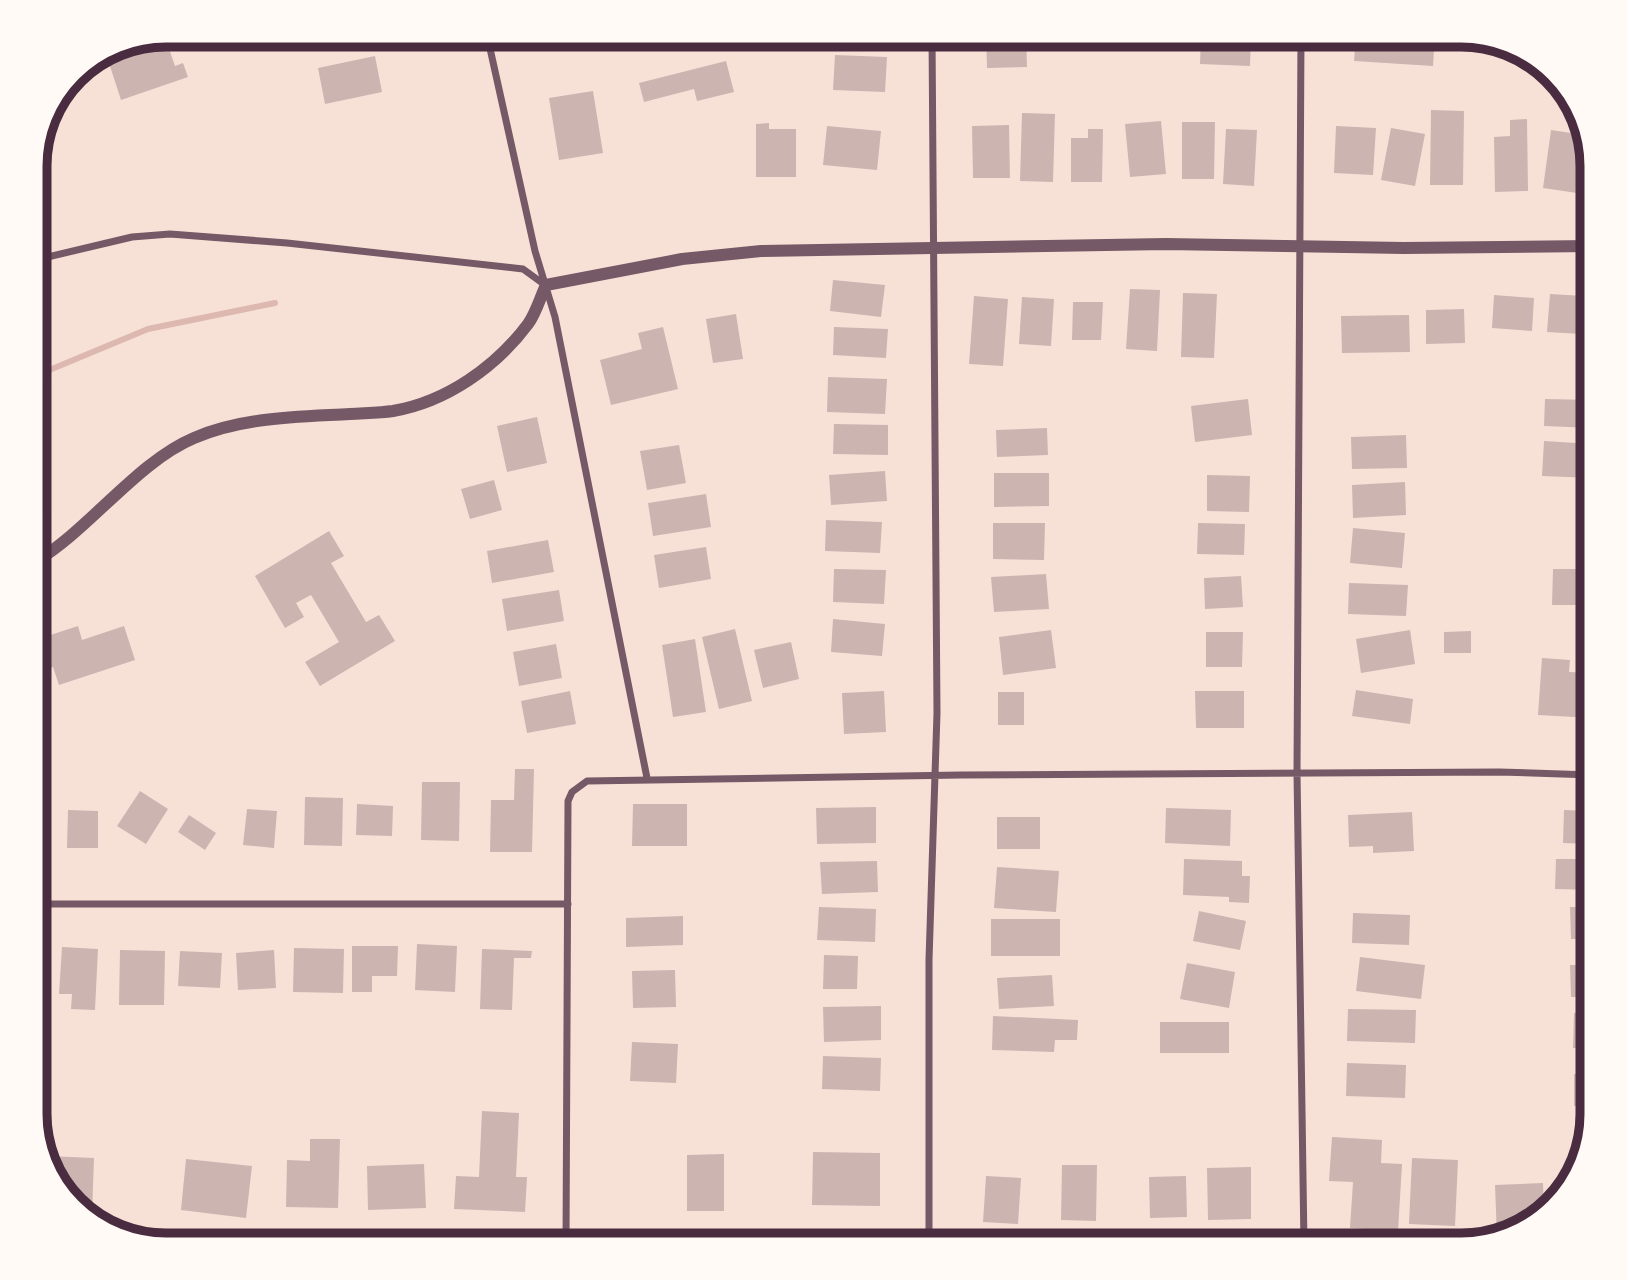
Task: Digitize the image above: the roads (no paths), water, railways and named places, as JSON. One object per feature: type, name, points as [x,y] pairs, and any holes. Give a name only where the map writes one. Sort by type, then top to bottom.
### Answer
[{"type":"street","points":[[490,47],[535,251],[555,317],[647,778]]},
{"type":"street","points":[[929,1233],[929,960],[937,713],[932,47]]},
{"type":"street","points":[[1301,47],[1297,774],[1304,1233]]},
{"type":"street","points":[[48,257],[132,237],[170,234],[287,243],[523,269],[546,285],[722,254],[1166,244],[1404,248],[1580,246]]},
{"type":"street","points":[[48,553],[168,453],[191,439],[243,423],[392,411],[445,394],[480,371],[512,343],[529,322],[546,285]]},
{"type":"street","points":[[566,1233],[568,801],[580,784],[596,779],[935,775],[1499,772],[1580,775]]},
{"type":"street","points":[[48,904],[568,904]]},
{"type":"waterway","points":[[48,371],[148,329],[275,303]]}]
